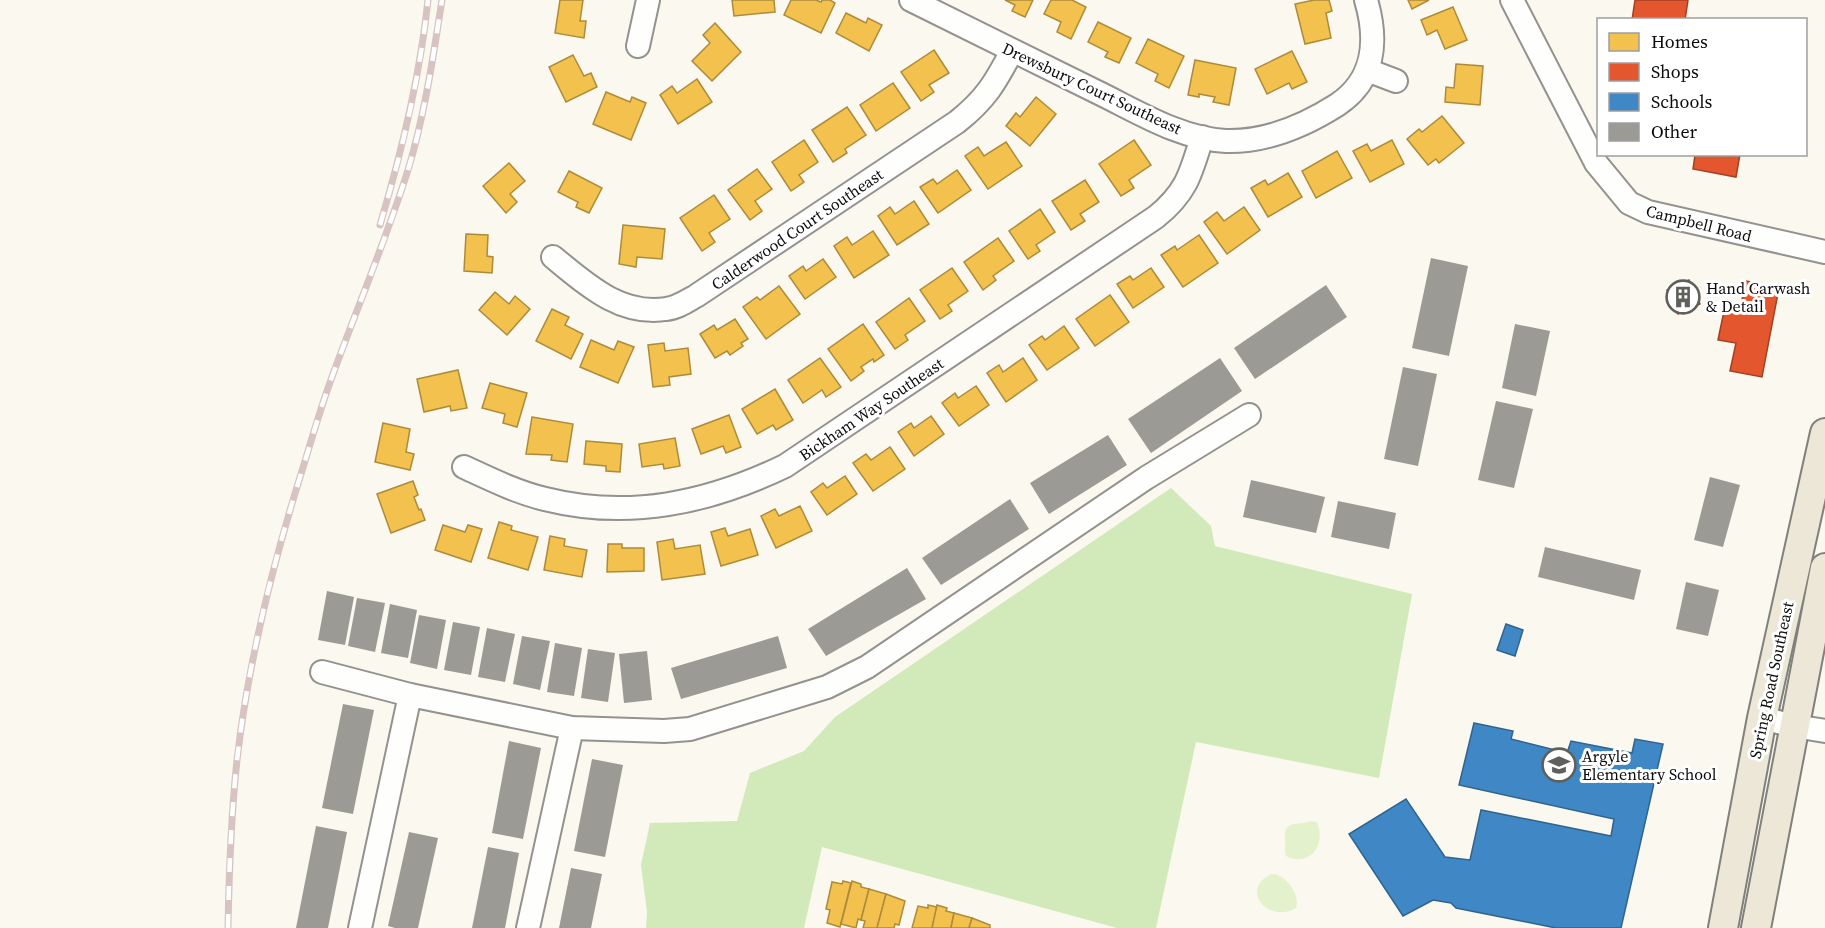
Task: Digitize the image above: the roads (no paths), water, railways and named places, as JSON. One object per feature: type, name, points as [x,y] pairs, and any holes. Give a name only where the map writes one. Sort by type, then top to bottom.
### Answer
[{"type":"main road","name":"Spring Road Southeast","points":[[1724,928],[1762,718],[1825,433]]},
{"type":"main road","name":"Spring Road Southeast","points":[[1756,928],[1824,573]]},
{"type":"street","points":[[638,46],[648,0]]},
{"type":"street","name":"Drewsbury Court Southeast","points":[[910,0],[1172,128],[1223,141],[1242,141],[1297,127],[1339,103],[1356,89],[1367,70],[1372,48],[1373,33],[1366,0]]},
{"type":"street","name":"Campbell Road","points":[[1512,0],[1585,144],[1604,175],[1629,204],[1648,212],[1825,252]]},
{"type":"street","name":"Calderwood Court Southeast","points":[[553,257],[588,286],[616,303],[654,310],[668,309],[681,304],[978,106],[1012,51]]},
{"type":"street","points":[[1367,70],[1396,81]]},
{"type":"street","name":"Bickham Way Southeast","points":[[464,467],[517,491],[544,499],[617,508],[674,504],[705,498],[764,476],[785,466],[1156,217],[1171,205],[1187,183],[1202,137]]},
{"type":"street","points":[[322,672],[410,695],[572,728],[634,732],[690,729],[827,687],[847,678],[877,661],[1146,478],[1249,415]]},
{"type":"street","points":[[360,928],[410,695]]},
{"type":"street","points":[[1762,718],[1825,731]]},
{"type":"street","points":[[528,928],[572,728]]},
{"type":"railway","points":[[380,225],[409,114],[428,0]]},
{"type":"railway","points":[[228,928],[237,760],[254,651],[262,616],[290,509],[324,401],[408,170],[424,107],[442,0]]},
{"type":"place","name":"Hand Carwash & Detail","points":[[1683,297]]},
{"type":"place","name":"Argyle Elementary School","points":[[1559,765]]}]
